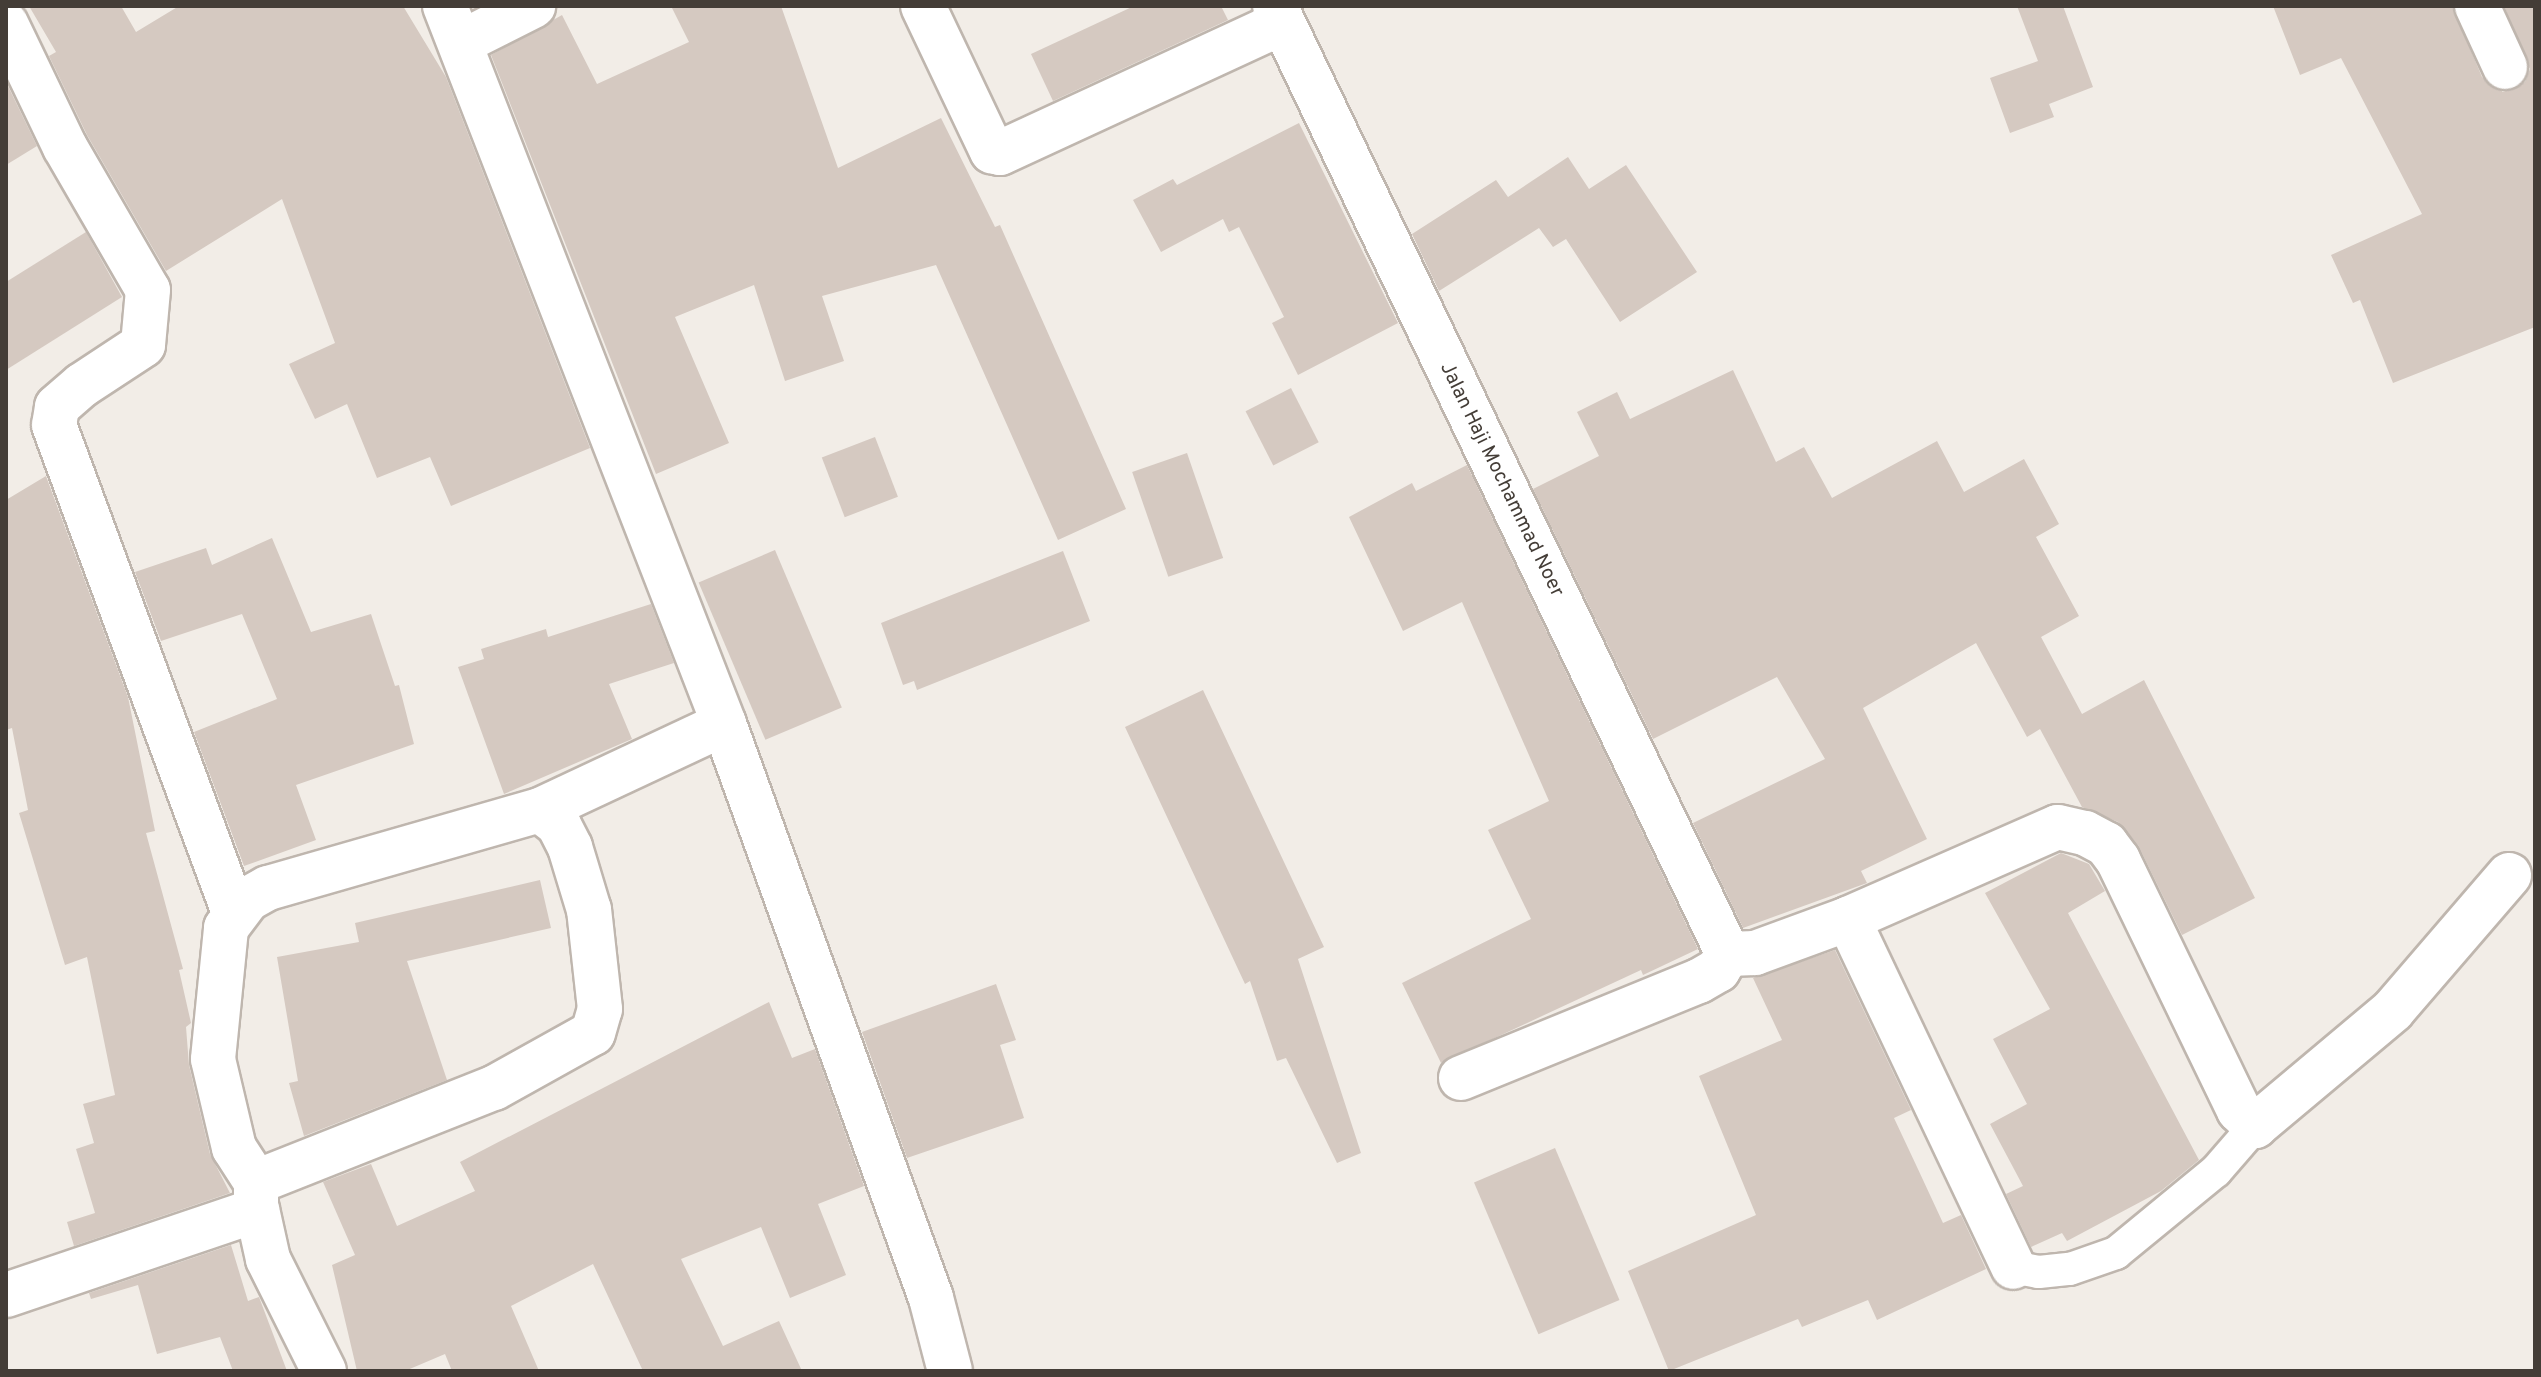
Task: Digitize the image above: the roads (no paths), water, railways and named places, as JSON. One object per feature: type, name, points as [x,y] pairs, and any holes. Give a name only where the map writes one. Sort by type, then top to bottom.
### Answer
[{"type":"street","points":[[533,6],[453,24],[724,724],[931,1298],[950,1371]]},
{"type":"street","points":[[923,6],[992,151],[1000,153],[1278,14]]},
{"type":"street","points":[[2477,6],[2505,67]]},
{"type":"street","name":"Jalan Haji Mochammad Noer","points":[[1278,14],[1728,954]]},
{"type":"street","points":[[6,24],[65,147],[148,290],[143,345],[82,385],[57,407],[54,425],[235,915]]},
{"type":"street","points":[[324,1371],[268,1259],[257,1196],[234,1148],[213,1059],[222,948],[235,915],[268,888],[540,810],[724,724]]},
{"type":"street","points":[[6,1295],[257,1196],[494,1088],[593,1033],[600,1009],[589,910],[570,847],[559,825],[540,810]]},
{"type":"street","points":[[1461,1078],[1699,981],[1718,970],[1728,954],[1755,953],[1848,919],[2058,827],[2085,833],[2106,844],[2118,860],[2239,1110],[2255,1126],[2393,1010],[2509,875]]},
{"type":"street","points":[[1848,919],[2013,1267]]},
{"type":"lane","points":[[2013,1267],[2039,1272],[2070,1269],[2116,1253],[2216,1171],[2255,1126]]}]
